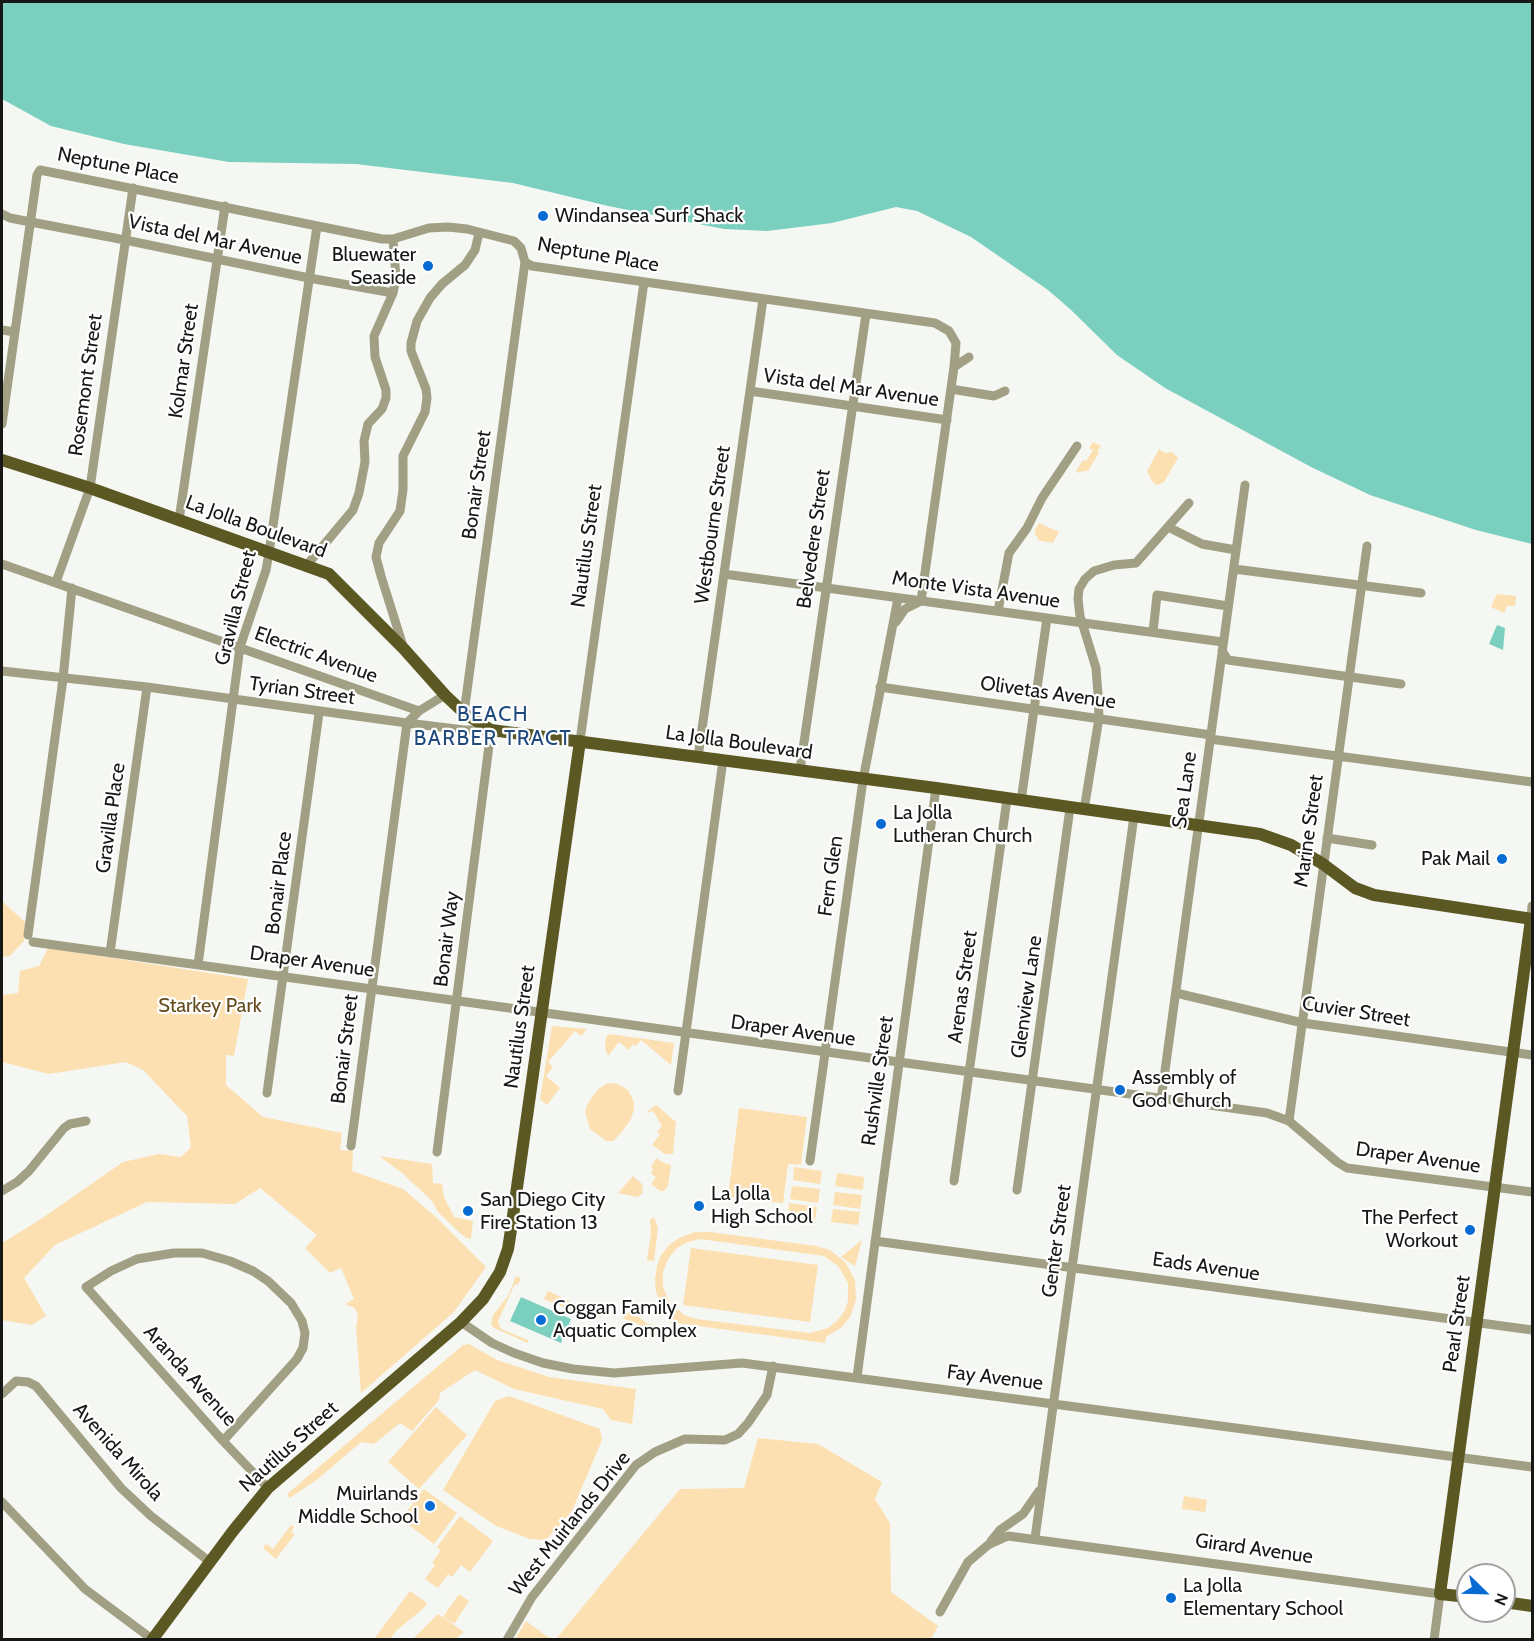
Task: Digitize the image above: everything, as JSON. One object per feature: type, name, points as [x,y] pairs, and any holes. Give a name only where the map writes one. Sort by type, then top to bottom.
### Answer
[{"type":"main road","name":"La Jolla Boulevard","points":[[2,460],[90,488],[329,574],[404,649],[445,695],[464,713],[491,730],[936,788],[1260,834],[1277,839],[1323,864],[1355,888],[1374,895],[1532,914]]},
{"type":"main road","name":"Nautilus Street","points":[[152,1640],[268,1488],[461,1322],[493,1287],[508,1249],[580,741]]},
{"type":"main road","name":"Pearl Street","points":[[1440,1594],[1532,914]]},
{"type":"main road","name":"Girard Avenue","points":[[1440,1594],[1456,1596]]},
{"type":"main road","points":[[1516,1604],[1533,1606]]},
{"type":"street","name":"Neptune Place","points":[[31,222],[37,175],[40,170],[382,239],[393,239],[438,228],[467,229],[518,244],[525,262],[532,267],[935,323],[944,326],[954,336],[956,343],[954,367]]},
{"type":"street","name":"Rosemont Street","points":[[56,582],[90,488],[134,188]]},
{"type":"street","name":"Kolmar Street","points":[[179,520],[225,206]]},
{"type":"street","name":"Vista del Mar Avenue","points":[[2,214],[10,218],[393,293]]},
{"type":"street","points":[[2,424],[31,222]]},
{"type":"street","name":"Gravilla Street","points":[[198,965],[240,647],[266,570],[279,500],[317,226]]},
{"type":"street","points":[[404,649],[376,556],[379,543],[399,511],[403,490],[403,456],[425,412],[426,390],[411,351],[411,343],[417,321],[430,298],[442,284],[465,266],[476,250],[478,233]]},
{"type":"street","points":[[307,565],[353,510],[365,462],[364,441],[368,424],[381,409],[386,398],[386,390],[375,357],[374,336],[393,293],[396,278],[393,239]]},
{"type":"street","name":"Bonair Street","points":[[464,713],[525,262]]},
{"type":"street","name":"Nautilus Street","points":[[580,741],[644,282]]},
{"type":"street","name":"Westbourne Street","points":[[698,756],[763,299]]},
{"type":"street","name":"Belvedere Street","points":[[800,770],[866,314]]},
{"type":"street","points":[[2,330],[15,332]]},
{"type":"street","points":[[891,633],[901,613],[921,601],[954,367],[969,357]]},
{"type":"street","name":"Vista del Mar Avenue","points":[[951,389],[994,396],[1005,391]]},
{"type":"street","name":"Vista del Mar Avenue","points":[[750,391],[947,420]]},
{"type":"street","points":[[998,611],[1009,553],[1077,446]]},
{"type":"street","name":"Sea Lane","points":[[1161,1100],[1245,486]]},
{"type":"street","points":[[1084,810],[1099,718],[1096,669],[1082,622],[1078,594],[1089,573],[1114,565],[1136,563],[1189,503]]},
{"type":"street","points":[[1168,527],[1202,544],[1236,550]]},
{"type":"street","name":"Marine Street","points":[[1289,1121],[1367,546]]},
{"type":"street","name":"Electric Avenue","points":[[2,564],[419,711]]},
{"type":"street","points":[[1234,568],[1421,593]]},
{"type":"street","name":"Monte Vista Avenue","points":[[724,574],[1153,632],[1223,646],[1228,660],[1401,684]]},
{"type":"street","points":[[63,679],[72,588]]},
{"type":"street","points":[[1153,632],[1157,596],[1228,606]]},
{"type":"street","name":"Fern Glen","points":[[810,1161],[862,780],[898,598]]},
{"type":"street","points":[[1020,801],[1047,618]]},
{"type":"street","name":"Tyrian Street","points":[[2,671],[147,687],[464,730],[491,730]]},
{"type":"street","name":"Draper Avenue","points":[[63,679],[30,938],[110,953],[457,1000],[541,1014],[1267,1113],[1289,1121],[1347,1168],[1533,1192]]},
{"type":"street","name":"Gravilla Place","points":[[110,953],[147,687]]},
{"type":"street","name":"Olivetas Avenue","points":[[879,687],[1099,718],[1337,760],[1533,782]]},
{"type":"street","points":[[407,723],[419,711],[445,695]]},
{"type":"street","name":"Bonair Place","points":[[267,1093],[285,977],[319,712]]},
{"type":"street","name":"Bonair Street","points":[[351,1146],[407,723]]},
{"type":"street","name":"Bonair Way","points":[[437,1152],[491,730]]},
{"type":"street","points":[[678,1091],[723,760]]},
{"type":"street","name":"Rushville Street","points":[[857,1377],[936,788]]},
{"type":"street","name":"Arenas Street","points":[[954,1181],[1007,799]]},
{"type":"street","name":"Glenview Lane","points":[[1017,1190],[1034,1082],[1070,808]]},
{"type":"street","name":"Genter Street","points":[[1035,1539],[1134,816]]},
{"type":"street","points":[[1327,838],[1372,845]]},
{"type":"street","name":"Cuvier Street","points":[[1176,993],[1303,1023],[1533,1055]]},
{"type":"street","points":[[2,1191],[29,1171],[64,1128],[70,1124],[86,1121]]},
{"type":"street","name":"Eads Avenue","points":[[875,1241],[1533,1330]]},
{"type":"street","name":"Aranda Avenue","points":[[223,1441],[291,1366],[303,1348],[305,1333],[302,1321],[291,1303],[268,1281],[253,1271],[202,1253],[174,1253],[137,1259],[111,1271],[86,1287],[223,1441],[268,1488]]},
{"type":"street","name":"Fay Avenue","points":[[461,1322],[492,1343],[514,1353],[543,1363],[573,1369],[615,1373],[742,1363],[773,1366],[1533,1467]]},
{"type":"street","name":"West Muirlands Drive","points":[[507,1640],[532,1596],[636,1465],[655,1452],[686,1439],[725,1440],[738,1434],[767,1395],[773,1366]]},
{"type":"street","name":"Avenida Mirola","points":[[2,1394],[16,1381],[28,1382],[36,1386],[122,1488],[151,1516],[210,1562]]},
{"type":"street","points":[[940,1612],[968,1562],[988,1545],[1000,1530],[1023,1514],[1042,1486]]},
{"type":"street","points":[[2,1502],[85,1589],[152,1640]]},
{"type":"street","points":[[988,1545],[1008,1536],[1035,1539]]},
{"type":"street","name":"Girard Avenue","points":[[1035,1539],[1440,1594]]},
{"type":"street","name":"Pearl Street","points":[[1434,1640],[1440,1594]]},
{"type":"green space","points":[[1093,442],[1101,446],[1097,452],[1099,453],[1088,471],[1079,473],[1076,471],[1093,450],[1089,448]]},
{"type":"green space","points":[[1159,449],[1165,453],[1172,452],[1178,458],[1164,482],[1157,485],[1147,471]]},
{"type":"green space","points":[[1039,523],[1059,532],[1053,543],[1037,540],[1038,537],[1034,531]]},
{"type":"green space","points":[[1497,594],[1516,596],[1515,606],[1507,606],[1504,613],[1491,607]]},
{"type":"green space","points":[[2,901],[26,923],[24,941],[10,956],[2,957]]},
{"type":"green space","name":"Starkey Park","points":[[48,948],[248,979],[234,1056],[226,1055],[226,1085],[263,1117],[342,1133],[340,1150],[353,1151],[352,1171],[403,1189],[436,1217],[486,1267],[454,1312],[361,1393],[356,1327],[358,1316],[355,1308],[345,1304],[354,1299],[341,1268],[330,1273],[305,1248],[317,1235],[260,1188],[235,1204],[147,1202],[55,1245],[24,1278],[46,1316],[32,1325],[2,1320],[2,1243],[123,1162],[159,1154],[181,1157],[191,1147],[187,1116],[143,1070],[126,1062],[49,1074],[2,1062],[2,995],[18,993],[20,971],[39,966]]},
{"type":"green space","points":[[552,1026],[587,1029],[581,1036],[575,1031],[548,1062],[553,1067],[546,1076],[560,1088],[547,1105],[540,1099]]},
{"type":"green space","points":[[609,1034],[674,1043],[671,1065],[641,1040],[636,1046],[633,1044],[629,1050],[619,1042],[608,1056],[605,1048],[606,1037]]},
{"type":"green space","points":[[608,1083],[618,1084],[628,1090],[634,1102],[631,1119],[613,1141],[606,1141],[590,1129],[585,1112],[598,1089]]},
{"type":"green space","points":[[656,1105],[676,1122],[673,1154],[665,1154],[652,1145],[660,1134],[657,1132],[662,1126],[653,1111],[645,1113]]},
{"type":"green space","points":[[739,1108],[807,1117],[801,1165],[788,1164],[783,1203],[728,1197]]},
{"type":"green space","points":[[379,1156],[432,1164],[433,1183],[442,1184],[444,1197],[454,1217],[473,1221],[471,1239],[461,1234],[438,1212],[432,1201],[402,1173]]},
{"type":"green space","points":[[656,1158],[671,1165],[668,1186],[664,1191],[660,1191],[651,1184],[656,1177],[651,1174],[653,1169],[651,1167]]},
{"type":"green space","points":[[794,1167],[822,1171],[820,1184],[793,1180]]},
{"type":"green space","points":[[837,1173],[864,1177],[863,1190],[835,1186]]},
{"type":"green space","points":[[633,1176],[642,1184],[643,1193],[638,1197],[618,1193]]},
{"type":"green space","points":[[792,1186],[820,1189],[818,1203],[790,1199]]},
{"type":"green space","points":[[835,1192],[862,1195],[860,1209],[833,1205]]},
{"type":"green space","points":[[789,1203],[817,1207],[815,1220],[788,1216]]},
{"type":"green space","points":[[833,1209],[860,1212],[858,1225],[831,1222]]},
{"type":"green space","points":[[654,1217],[658,1228],[654,1261],[647,1260],[651,1233],[650,1220]]},
{"type":"green space","points":[[695,1232],[710,1232],[816,1246],[830,1250],[845,1262],[855,1280],[856,1300],[850,1317],[842,1327],[826,1337],[825,1343],[669,1322],[670,1314],[662,1306],[656,1292],[655,1279],[661,1255],[679,1238]],"holes":[[[700,1239],[824,1256],[838,1266],[848,1283],[848,1301],[837,1321],[828,1328],[810,1333],[696,1319],[684,1315],[669,1301],[663,1287],[663,1272],[668,1259],[677,1248]]]},
{"type":"green space","points":[[862,1240],[855,1266],[841,1257]]},
{"type":"green space","points":[[691,1248],[818,1265],[810,1322],[683,1305]]},
{"type":"green space","points":[[516,1276],[521,1278],[518,1285],[515,1284],[498,1321],[501,1329],[528,1340],[528,1343],[491,1325],[493,1315],[508,1296]]},
{"type":"green space","points":[[548,1291],[591,1311],[601,1310],[601,1317],[592,1319],[544,1299]]},
{"type":"green space","points":[[639,1303],[637,1316],[648,1324],[664,1326],[662,1336],[646,1333],[638,1324],[622,1318]]},
{"type":"green space","points":[[469,1344],[497,1360],[549,1377],[636,1389],[632,1424],[611,1420],[603,1409],[514,1389],[475,1370],[440,1393],[439,1400],[412,1431],[400,1423],[374,1444],[361,1442],[318,1479],[290,1498],[287,1494],[463,1345]]},
{"type":"green space","points":[[509,1396],[600,1429],[602,1440],[572,1511],[546,1540],[530,1539],[496,1526],[443,1490],[495,1401]]},
{"type":"green space","points":[[436,1407],[467,1435],[419,1489],[388,1462]]},
{"type":"green space","points":[[758,1438],[818,1444],[882,1482],[875,1499],[890,1523],[891,1592],[938,1626],[931,1639],[556,1639],[680,1489],[744,1488]]},
{"type":"green space","points":[[424,1489],[457,1513],[434,1544],[401,1519]]},
{"type":"green space","points":[[1184,1496],[1207,1500],[1205,1512],[1182,1509]]},
{"type":"green space","points":[[460,1516],[493,1541],[470,1572],[461,1565],[452,1577],[448,1574],[438,1588],[425,1579],[435,1565],[432,1563],[440,1551],[442,1552],[437,1547]]},
{"type":"green space","points":[[291,1525],[294,1527],[291,1532],[295,1534],[276,1559],[263,1548],[266,1544],[273,1549]]},
{"type":"green space","points":[[410,1591],[427,1603],[424,1608],[397,1630],[390,1639],[374,1639]]},
{"type":"green space","points":[[459,1594],[469,1601],[454,1624],[443,1617]]},
{"type":"green space","points":[[438,1614],[464,1632],[455,1639],[413,1639]]},
{"type":"green space","points":[[526,1621],[551,1639],[515,1639]]},
{"type":"shaded area","points":[[2,2],[1532,2],[1532,544],[1476,530],[1370,495],[1311,467],[1165,388],[1117,355],[1048,290],[971,237],[917,211],[896,207],[832,223],[767,231],[724,229],[608,206],[513,183],[356,164],[229,162],[124,144],[51,126],[2,99]]},
{"type":"shaded area","points":[[1497,625],[1505,628],[1503,650],[1489,644]]},
{"type":"shaded area","name":"Coggan Family Aquatic Complex","points":[[521,1297],[571,1319],[561,1343],[510,1321]]},
{"type":"place","name":"Windansea Surf Shack","points":[[543,216]]},
{"type":"place","name":"Bluewater Seaside","points":[[428,266]]},
{"type":"place","name":"La Jolla Lutheran Church","points":[[881,824]]},
{"type":"place","name":"Pak Mail","points":[[1502,859]]},
{"type":"place","name":"Assembly of God Church","points":[[1120,1090]]},
{"type":"place","name":"La Jolla High School","points":[[699,1206]]},
{"type":"place","name":"San Diego City Fire Station 13","points":[[468,1211]]},
{"type":"place","name":"The Perfect Workout","points":[[1470,1230]]},
{"type":"place","name":"Coggan Family Aquatic Complex","points":[[541,1320]]},
{"type":"place","name":"Muirlands Middle School","points":[[430,1506]]},
{"type":"place","name":"La Jolla Elementary School","points":[[1171,1598]]},
{"type":"district","name":"BEACH BARBER TRACT","points":[[493,727]]}]
